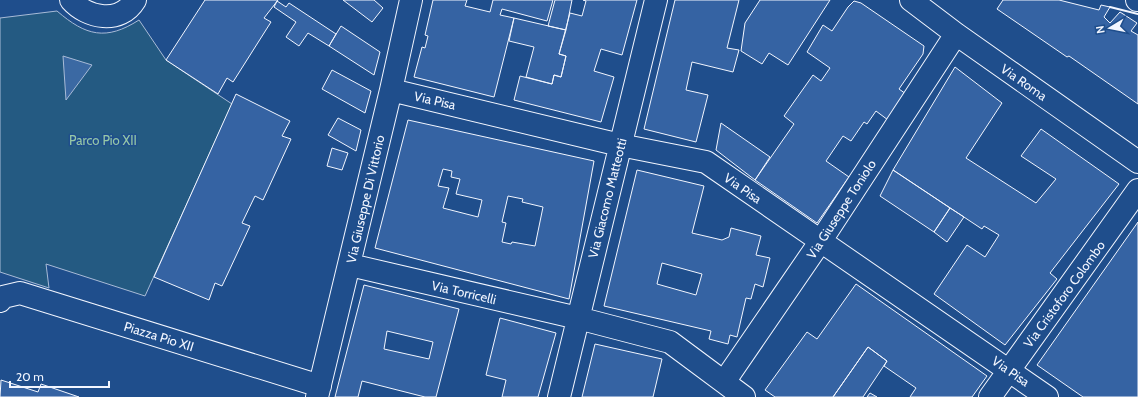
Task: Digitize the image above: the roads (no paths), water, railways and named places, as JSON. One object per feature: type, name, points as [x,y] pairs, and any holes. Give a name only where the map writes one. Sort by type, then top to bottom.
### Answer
[{"type":"street","points":[[71,0],[79,8],[90,14],[101,17],[113,16],[124,11],[135,0]]},
{"type":"street","name":"Via Giuseppe Di Vittorio","points":[[318,392],[350,265],[411,0]]},
{"type":"street","name":"Via Giacomo Matteotti","points":[[559,397],[656,0]]},
{"type":"street","name":"Via Roma","points":[[911,0],[956,34],[1138,162]]},
{"type":"street","name":"Via Giuseppe Toniolo","points":[[724,382],[820,242],[956,34]]},
{"type":"street","name":"Via Pisa","points":[[391,90],[620,144],[706,162],[1047,397]]},
{"type":"street","name":"Via Cristoforo Colombo","points":[[990,397],[1138,190]]},
{"type":"street","name":"Via Torricelli","points":[[350,265],[578,318],[670,342],[744,397]]},
{"type":"street","name":"Piazza Pio XII","points":[[0,301],[3,297],[20,293],[318,392]]},
{"type":"park label","name":"Parco Pio XII","points":[[103,140]]}]
